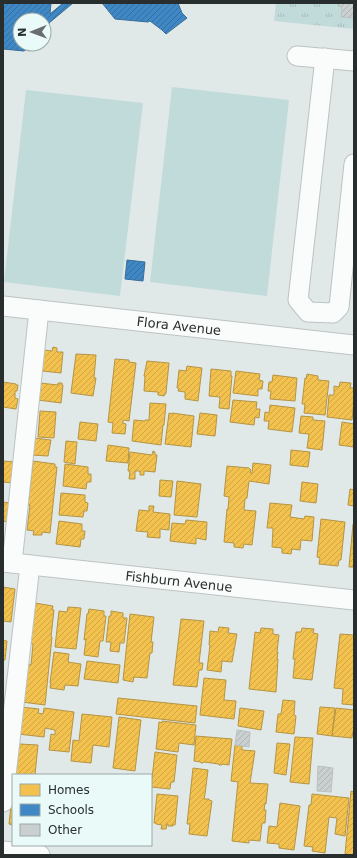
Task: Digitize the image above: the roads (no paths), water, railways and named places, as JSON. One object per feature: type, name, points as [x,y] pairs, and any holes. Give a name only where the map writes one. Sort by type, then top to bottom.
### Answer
[{"type":"street","points":[[297,56],[354,61]]},
{"type":"street","points":[[325,58],[298,300],[308,312],[333,313],[339,306],[354,164]]},
{"type":"street","name":"Flora Avenue","points":[[3,306],[354,345]]},
{"type":"street","points":[[7,563],[39,310]]},
{"type":"street","points":[[304,339],[308,312]]},
{"type":"street","name":"Fishburn Avenue","points":[[7,563],[354,600]]},
{"type":"street","points":[[3,802],[30,565]]},
{"type":"street","points":[[3,851],[40,855]]}]
